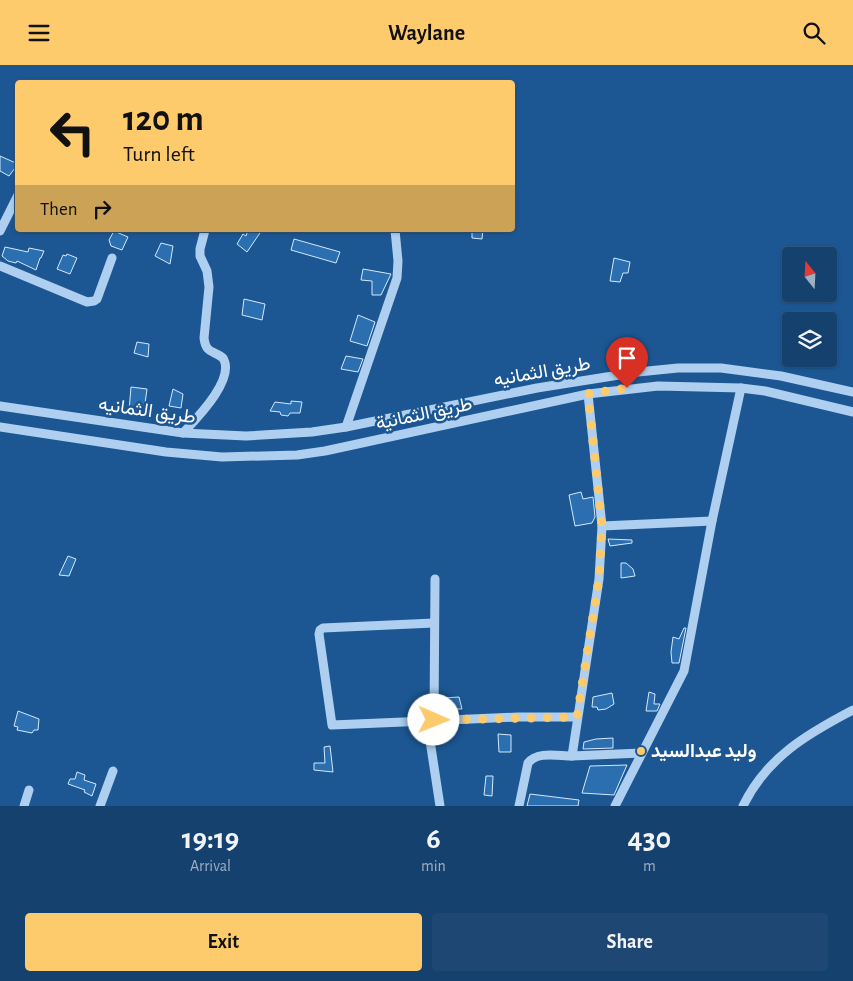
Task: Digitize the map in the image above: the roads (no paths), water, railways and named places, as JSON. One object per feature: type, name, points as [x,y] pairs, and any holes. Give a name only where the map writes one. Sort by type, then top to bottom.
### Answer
[{"type":"street","points":[[0,231],[15,201]]},
{"type":"street","points":[[183,433],[214,396],[223,380],[226,365],[223,358],[208,350],[205,346],[208,278],[200,256],[204,232]]},
{"type":"street","points":[[346,427],[397,278],[398,261],[395,232]]},
{"type":"street","points":[[0,266],[86,302],[91,302],[97,299],[112,258]]},
{"type":"street","name":"طريق الثمانيه","points":[[0,406],[183,433],[246,437],[312,433],[537,388],[638,372],[678,368],[721,368],[781,376],[853,392]]},
{"type":"street","name":"طريق الثمانية","points":[[0,427],[166,452],[213,457],[297,455],[375,441],[588,394],[658,386],[741,388],[765,391],[853,412]]},
{"type":"street","points":[[616,806],[641,753],[684,671],[712,521],[741,388]]},
{"type":"street","points":[[572,756],[599,579],[602,526],[588,394]]},
{"type":"street","points":[[602,526],[712,521]]},
{"type":"street","points":[[435,579],[430,720],[440,806]]},
{"type":"street","points":[[434,623],[323,628],[320,630],[332,725],[430,720],[577,717]]},
{"type":"street","points":[[743,806],[756,783],[792,746],[815,730],[853,710]]},
{"type":"street","points":[[519,806],[528,763],[532,758],[537,756],[641,753]]},
{"type":"street","points":[[100,806],[113,771]]},
{"type":"street","points":[[24,806],[29,790]]},
{"type":"place","name":"وليد عبدالسيد","points":[[641,751]]}]
